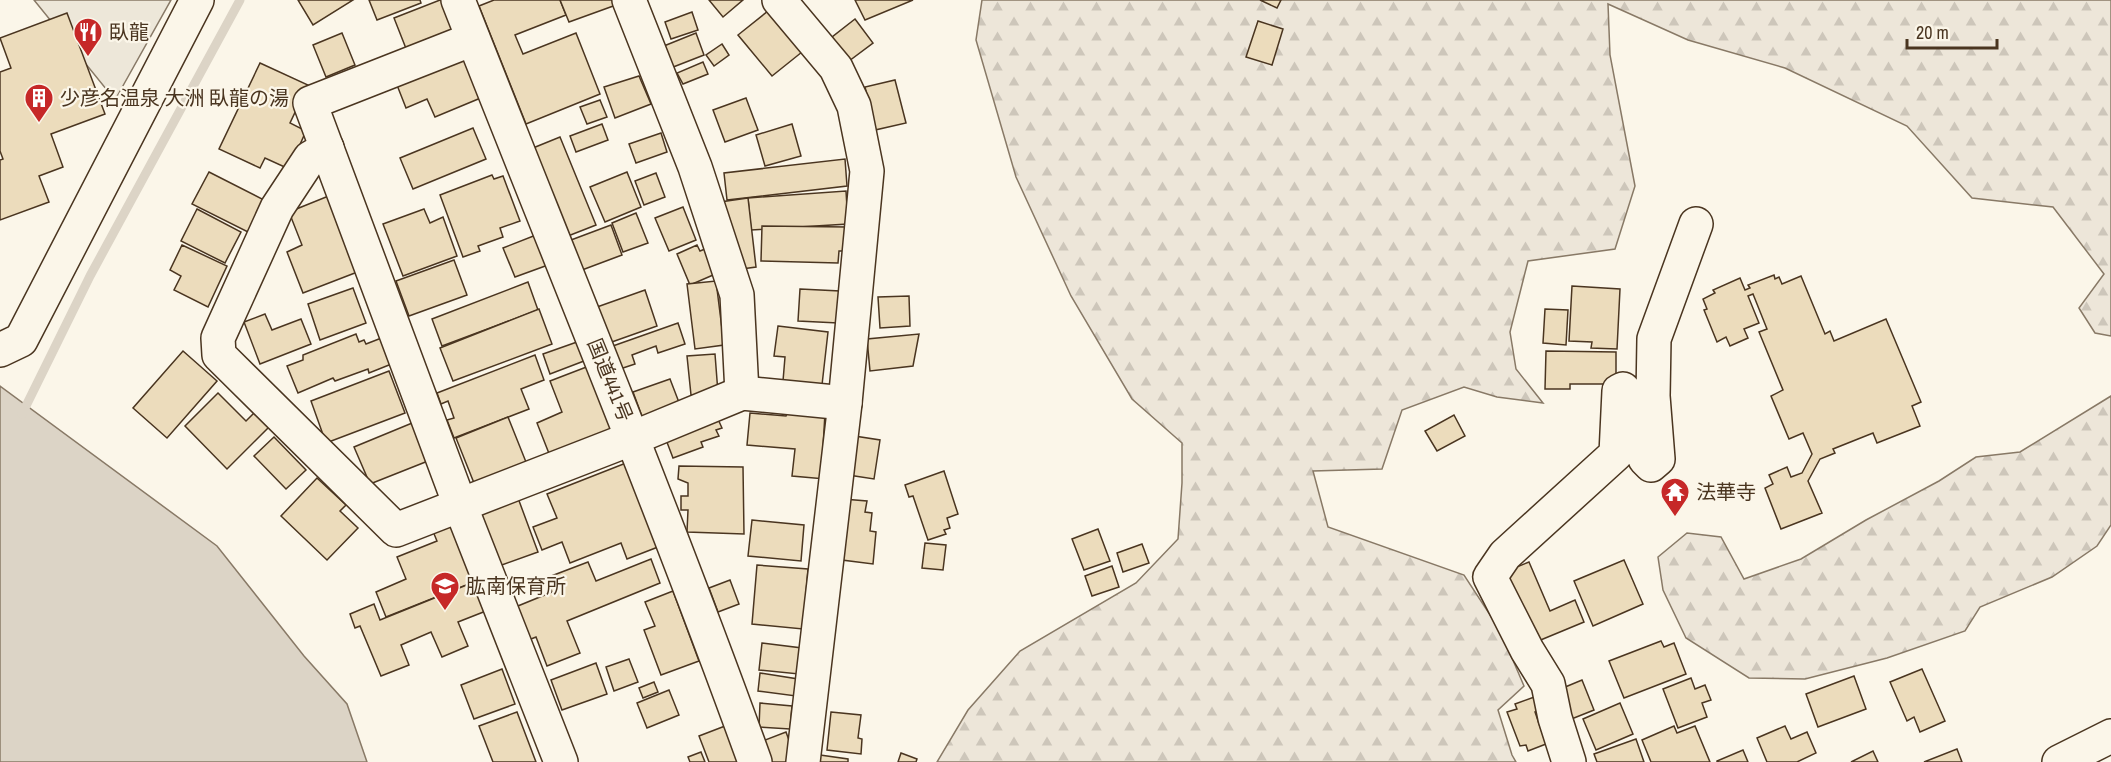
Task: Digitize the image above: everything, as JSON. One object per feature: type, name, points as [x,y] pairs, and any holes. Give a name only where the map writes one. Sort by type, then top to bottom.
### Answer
[{"type":"main road","points":[[0,350],[21,340],[197,0]]},
{"type":"main road","name":"国道441号","points":[[458,0],[633,438],[755,762]]},
{"type":"main road","points":[[629,0],[695,167],[737,296],[742,393]]},
{"type":"main road","points":[[779,0],[836,68],[854,106],[867,171],[845,403],[803,762]]},
{"type":"main road","points":[[473,39],[310,103],[460,505],[561,762]]},
{"type":"main road","points":[[327,148],[310,158],[276,208],[218,338],[219,355],[396,530],[742,393],[845,403]]},
{"type":"main road","points":[[1569,762],[1555,718],[1548,684],[1527,650],[1490,577],[1505,555],[1616,454],[1619,391],[1623,389],[1626,393],[1645,459],[1651,465],[1658,459],[1653,396],[1654,339],[1696,224]]},
{"type":"main road","points":[[2059,762],[2111,736]]},
{"type":"green space","points":[[982,0],[2111,0],[2111,336],[2095,333],[2079,308],[2104,274],[2053,207],[1972,198],[1907,126],[1785,68],[1688,40],[1608,4],[1610,55],[1635,186],[1615,249],[1528,261],[1510,332],[1516,369],[1543,403],[1497,397],[1464,387],[1402,410],[1382,469],[1313,471],[1328,527],[1464,575],[1500,630],[1524,686],[1498,710],[1516,762],[937,762],[968,710],[1020,651],[1136,583],[1178,539],[1182,483],[1182,443],[1132,399],[1071,296],[1016,177],[976,40]]},
{"type":"green space","points":[[2111,396],[2111,525],[2097,546],[2052,577],[1980,607],[1965,631],[1887,658],[1805,679],[1749,678],[1686,638],[1663,590],[1658,557],[1687,533],[1721,537],[1744,579],[1801,559],[1866,520],[1939,481],[1976,457],[2020,452]]},
{"type":"shaded area","points":[[34,0],[171,0],[115,100]]},
{"type":"shaded area","points":[[0,386],[217,546],[304,656],[347,704],[367,762],[0,762]]},
{"type":"building","points":[[298,0],[353,0],[313,25]]},
{"type":"building","points":[[369,0],[420,0],[421,3],[377,20]]},
{"type":"building","points":[[443,0],[456,32],[407,51],[394,18]]},
{"type":"building","points":[[494,0],[560,0],[566,15],[515,35],[523,54],[576,33],[600,94],[526,124],[479,6]]},
{"type":"building","points":[[560,0],[614,0],[616,5],[569,22]]},
{"type":"building","points":[[709,0],[743,0],[723,17]]},
{"type":"building","points":[[855,0],[913,0],[865,20]]},
{"type":"building","points":[[1260,0],[1281,0],[1277,8]]},
{"type":"building","points":[[773,7],[807,48],[772,76],[738,35]]},
{"type":"building","points":[[692,12],[698,30],[671,39],[665,22]]},
{"type":"building","name":"少彦名温泉 大洲 臥龍の湯","points":[[67,13],[105,114],[51,134],[63,167],[39,176],[49,202],[0,220],[0,160],[3,159],[0,151],[0,72],[11,68],[0,38]]},
{"type":"building","points":[[855,19],[873,43],[845,64],[827,41]]},
{"type":"building","points":[[1258,21],[1283,29],[1272,65],[1246,57]]},
{"type":"building","points":[[342,33],[355,65],[326,77],[313,45]]},
{"type":"building","points":[[696,33],[704,55],[663,71],[654,50]]},
{"type":"building","points":[[722,44],[729,55],[714,66],[706,55]]},
{"type":"building","points":[[464,52],[483,97],[435,117],[427,99],[406,108],[395,80]]},
{"type":"building","points":[[703,62],[708,74],[683,84],[677,73]]},
{"type":"building","points":[[260,63],[308,85],[290,123],[306,131],[289,169],[265,158],[260,168],[219,149]]},
{"type":"building","points":[[639,76],[651,104],[615,118],[604,87]]},
{"type":"building","points":[[895,80],[906,123],[875,130],[865,87]]},
{"type":"building","points":[[746,98],[758,130],[725,142],[713,110]]},
{"type":"building","points":[[600,100],[607,117],[587,124],[580,107]]},
{"type":"building","points":[[602,124],[608,140],[576,152],[570,136]]},
{"type":"building","points":[[792,124],[801,156],[765,166],[756,135]]},
{"type":"building","points":[[473,128],[486,159],[413,189],[400,158]]},
{"type":"building","points":[[661,133],[667,152],[636,163],[629,144]]},
{"type":"building","points":[[560,137],[596,225],[568,236],[533,148]]},
{"type":"building","points":[[845,159],[847,186],[727,200],[724,173]]},
{"type":"building","points":[[209,172],[266,201],[250,233],[192,204]]},
{"type":"building","points":[[627,172],[641,207],[605,222],[590,187]]},
{"type":"building","points":[[656,173],[665,197],[644,205],[635,181]]},
{"type":"building","points":[[492,175],[494,179],[503,176],[520,221],[500,228],[503,237],[478,246],[480,251],[463,257],[440,195]]},
{"type":"building","points":[[846,191],[848,224],[751,230],[748,198]]},
{"type":"building","points":[[331,195],[360,271],[303,293],[287,252],[302,245],[289,212]]},
{"type":"building","points":[[748,198],[756,267],[727,271],[720,202]]},
{"type":"building","points":[[683,207],[696,240],[669,251],[655,218]]},
{"type":"building","points":[[197,209],[241,232],[225,263],[181,241]]},
{"type":"building","points":[[424,209],[430,223],[443,217],[457,256],[403,276],[383,224]]},
{"type":"building","points":[[636,213],[648,243],[623,252],[612,223]]},
{"type":"building","points":[[611,225],[622,255],[582,270],[571,240]]},
{"type":"building","points":[[762,226],[848,227],[847,251],[839,251],[838,263],[761,261]]},
{"type":"building","points":[[536,235],[548,265],[515,277],[503,248]]},
{"type":"building","points":[[182,245],[227,266],[208,307],[174,290],[181,276],[170,270]]},
{"type":"building","points":[[697,245],[700,251],[710,247],[720,272],[690,285],[677,254]]},
{"type":"building","points":[[454,260],[467,295],[409,316],[396,281]]},
{"type":"building","points":[[1774,275],[1775,279],[1779,277],[1782,284],[1801,276],[1825,334],[1830,331],[1834,341],[1886,319],[1921,402],[1912,406],[1920,426],[1877,443],[1873,433],[1833,449],[1835,453],[1820,459],[1808,481],[1822,513],[1781,529],[1765,488],[1773,484],[1769,475],[1787,467],[1791,477],[1802,473],[1812,454],[1803,433],[1789,439],[1771,396],[1783,390],[1759,332],[1767,329],[1753,294],[1748,296],[1759,323],[1744,329],[1748,338],[1730,346],[1726,337],[1717,342],[1704,310],[1707,309],[1703,299],[1715,293],[1713,290],[1740,278],[1745,290],[1750,288],[1748,285]]},
{"type":"building","points":[[716,281],[724,345],[695,349],[687,284]]},
{"type":"building","points":[[528,282],[538,310],[442,346],[432,319]]},
{"type":"building","points":[[1572,286],[1620,289],[1617,349],[1591,348],[1592,342],[1569,341]]},
{"type":"building","points":[[353,288],[366,323],[320,340],[308,304]]},
{"type":"building","points":[[800,289],[840,291],[838,323],[798,321]]},
{"type":"building","points":[[645,290],[657,326],[609,343],[597,307]]},
{"type":"building","points":[[909,296],[910,326],[880,328],[878,297]]},
{"type":"building","points":[[539,309],[552,344],[453,381],[440,348]]},
{"type":"building","points":[[1545,309],[1568,310],[1566,345],[1543,343]]},
{"type":"building","points":[[265,314],[272,330],[301,319],[311,344],[260,364],[244,322]]},
{"type":"building","points":[[678,323],[685,344],[658,353],[656,346],[632,355],[635,364],[617,370],[610,347]]},
{"type":"building","points":[[778,326],[828,332],[822,385],[783,381],[785,357],[774,356]]},
{"type":"building","points":[[356,334],[359,342],[364,340],[366,344],[384,337],[394,363],[369,373],[368,369],[335,381],[333,378],[298,393],[287,366],[303,360],[303,355]]},
{"type":"building","points":[[919,334],[913,366],[870,371],[867,339]]},
{"type":"building","points":[[577,342],[584,361],[550,374],[543,354]]},
{"type":"building","points":[[183,351],[217,381],[167,438],[133,408]]},
{"type":"building","points":[[1546,351],[1616,352],[1616,384],[1570,384],[1570,389],[1545,389]]},
{"type":"building","points":[[715,354],[718,393],[691,395],[687,356]]},
{"type":"building","points":[[535,355],[544,380],[521,389],[529,409],[454,438],[447,420],[454,418],[448,401],[441,404],[437,393]]},
{"type":"building","points":[[589,366],[614,431],[550,456],[537,423],[562,412],[550,381]]},
{"type":"building","points":[[389,371],[405,413],[326,443],[311,401]]},
{"type":"building","points":[[670,379],[680,405],[643,419],[633,392]]},
{"type":"building","points":[[218,393],[246,421],[259,408],[274,422],[227,469],[185,426]]},
{"type":"building","points":[[788,411],[825,413],[823,448],[825,479],[792,476],[795,449],[747,445],[750,413],[786,416]]},
{"type":"building","points":[[1454,415],[1465,436],[1437,451],[1425,431]]},
{"type":"building","points":[[508,417],[528,467],[476,488],[456,438]]},
{"type":"building","points":[[717,417],[722,428],[716,430],[719,436],[701,442],[703,447],[673,458],[665,437]]},
{"type":"building","points":[[417,421],[433,459],[370,484],[354,447]]},
{"type":"building","points":[[848,435],[880,440],[874,479],[842,474]]},
{"type":"building","points":[[274,437],[306,470],[286,489],[254,456]]},
{"type":"building","points":[[626,463],[658,547],[627,559],[621,543],[570,563],[562,542],[542,550],[533,527],[557,518],[547,494]]},
{"type":"building","points":[[679,466],[743,467],[744,534],[687,532],[688,510],[681,510],[681,496],[688,496],[688,483],[678,479]]},
{"type":"building","points":[[944,471],[958,514],[947,518],[950,528],[944,530],[946,534],[928,540],[913,496],[909,497],[905,485]]},
{"type":"building","points":[[317,478],[346,505],[340,511],[358,528],[327,560],[281,516]]},
{"type":"building","points":[[518,498],[538,552],[499,566],[479,513]]},
{"type":"building","points":[[843,499],[867,501],[865,512],[872,513],[870,531],[876,532],[873,564],[842,560]]},
{"type":"building","points":[[454,520],[479,580],[386,617],[376,592],[406,579],[397,557],[437,541],[432,529]]},
{"type":"building","points":[[752,520],[804,525],[801,561],[748,556]]},
{"type":"building","points":[[1098,529],[1110,561],[1084,570],[1072,539]]},
{"type":"building","points":[[925,543],[946,545],[943,570],[922,568]]},
{"type":"building","points":[[1142,544],[1149,563],[1123,572],[1117,553]]},
{"type":"building","points":[[651,559],[660,583],[567,621],[580,653],[547,666],[536,637],[526,641],[513,608],[552,592],[546,578],[588,562],[596,581]]},
{"type":"building","points":[[1624,560],[1643,604],[1593,626],[1574,581]]},
{"type":"building","points":[[1529,562],[1550,611],[1575,600],[1584,622],[1531,644],[1497,575]]},
{"type":"building","points":[[757,565],[808,569],[803,629],[752,624]]},
{"type":"building","points":[[1112,566],[1119,587],[1092,596],[1085,576]]},
{"type":"building","points":[[479,580],[491,609],[458,622],[468,646],[442,657],[431,632],[401,645],[409,665],[381,676],[360,626],[355,628],[350,614],[374,604],[380,620]]},
{"type":"building","points":[[730,580],[739,604],[718,612],[709,588]]},
{"type":"building","points":[[673,591],[699,661],[661,675],[644,630],[655,626],[645,602]]},
{"type":"building","points":[[1661,641],[1664,647],[1674,643],[1686,674],[1624,698],[1609,661]]},
{"type":"building","points":[[762,643],[802,648],[799,674],[759,670]]},
{"type":"building","points":[[629,659],[638,682],[614,691],[606,667]]},
{"type":"building","points":[[596,663],[607,694],[562,710],[551,680]]},
{"type":"building","points":[[502,669],[515,704],[474,719],[461,685]]},
{"type":"building","points":[[1922,669],[1945,721],[1920,732],[1914,717],[1907,721],[1890,682]]},
{"type":"building","points":[[760,673],[798,679],[796,696],[758,691]]},
{"type":"building","points":[[1854,676],[1866,709],[1818,727],[1806,694]]},
{"type":"building","points":[[1691,678],[1695,689],[1705,685],[1711,700],[1702,703],[1707,717],[1678,728],[1663,689]]},
{"type":"building","points":[[1582,680],[1594,710],[1569,720],[1558,690]]},
{"type":"building","points":[[654,682],[658,692],[643,698],[639,688]]},
{"type":"building","points":[[669,690],[679,715],[647,728],[637,703]]},
{"type":"building","points":[[1537,696],[1542,709],[1535,712],[1546,744],[1528,751],[1526,745],[1520,746],[1507,712],[1517,709],[1515,704]]},
{"type":"building","points":[[760,703],[792,706],[790,729],[759,727]]},
{"type":"building","points":[[1620,703],[1633,734],[1596,750],[1583,719]]},
{"type":"building","points":[[517,712],[536,762],[493,762],[479,726]]},
{"type":"building","points":[[831,712],[861,715],[858,738],[862,739],[861,754],[827,750]]},
{"type":"building","points":[[725,726],[739,762],[709,762],[699,736]]},
{"type":"building","points":[[1674,726],[1677,733],[1695,726],[1710,762],[1651,762],[1642,740]]},
{"type":"building","points":[[1785,726],[1791,739],[1807,732],[1816,753],[1797,762],[1767,762],[1757,738]]},
{"type":"building","points":[[786,732],[795,757],[785,762],[767,762],[760,742]]},
{"type":"building","points":[[1636,739],[1644,762],[1597,762],[1594,754]]},
{"type":"building","points":[[1957,749],[1962,762],[1924,762]]},
{"type":"building","points":[[1743,750],[1748,762],[1717,762],[1717,761]]},
{"type":"building","points":[[1873,751],[1878,762],[1851,762]]},
{"type":"building","points":[[701,752],[705,762],[690,762],[688,757]]},
{"type":"building","points":[[901,753],[917,759],[916,762],[898,762]]},
{"type":"building","points":[[813,754],[848,759],[848,762],[812,762]]},
{"type":"waterway","points":[[22,414],[90,276],[240,0]]},
{"type":"place","name":"臥龍","points":[[88,58]]},
{"type":"place","name":"少彦名温泉 大洲 臥龍の湯","points":[[39,124]]},
{"type":"place","name":"法華寺","points":[[1675,518]]},
{"type":"place","name":"肱南保育所","points":[[445,612]]}]
